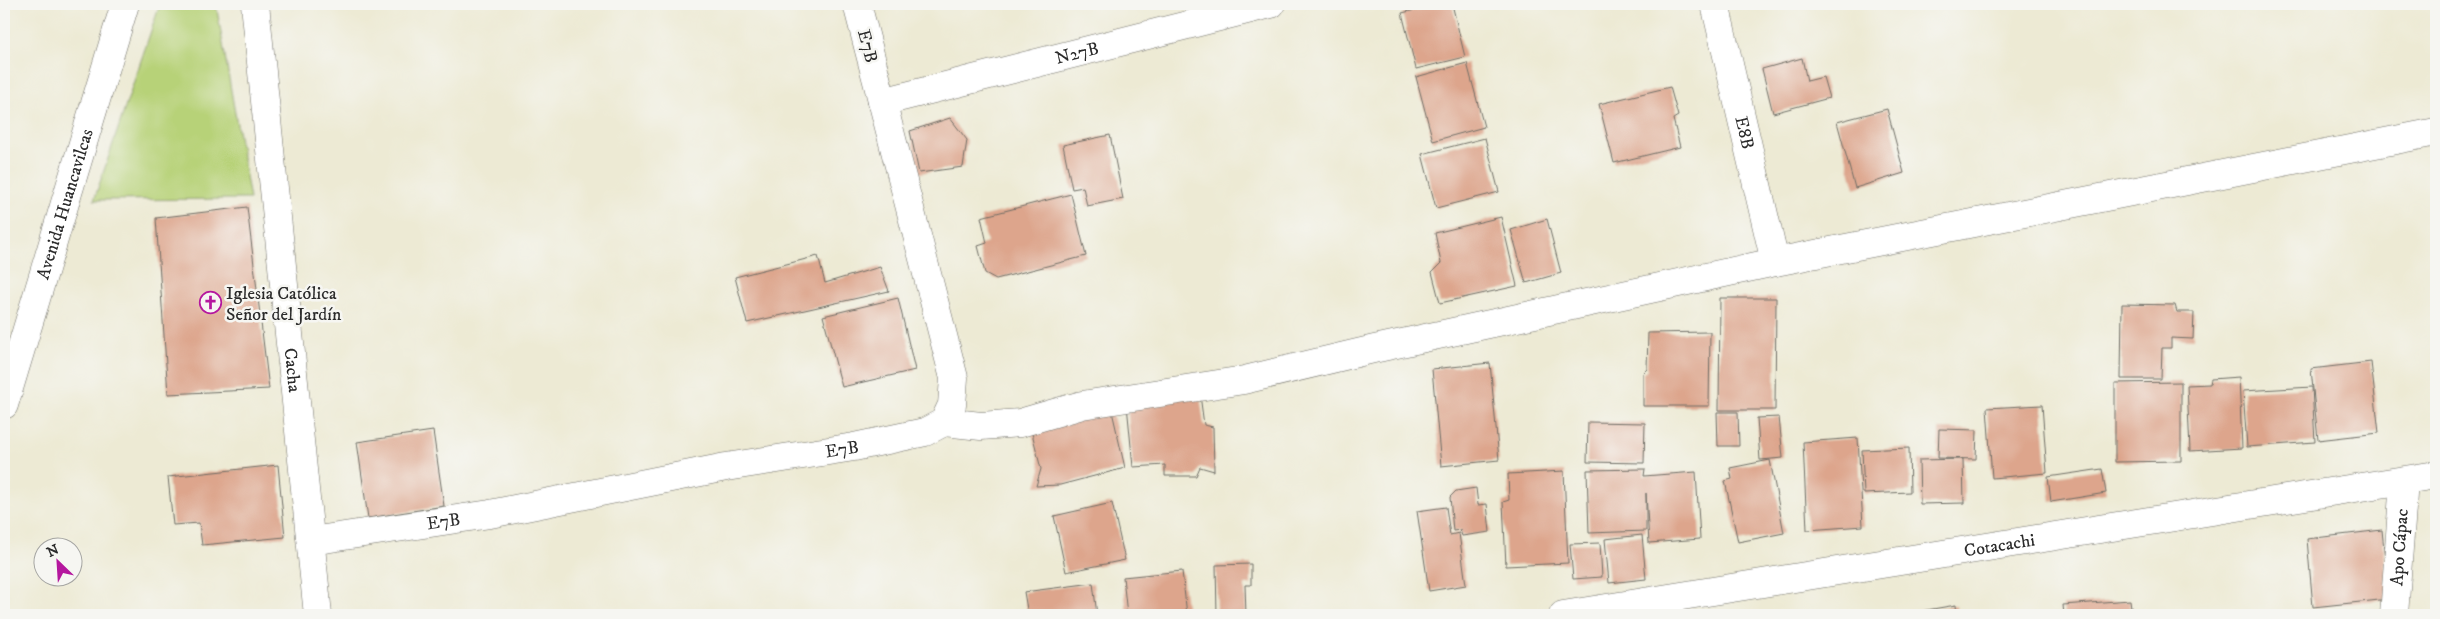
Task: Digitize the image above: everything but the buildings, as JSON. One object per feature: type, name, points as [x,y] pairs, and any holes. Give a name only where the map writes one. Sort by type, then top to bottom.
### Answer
[{"type":"street","name":"Avenida Huancavilcas","points":[[4,405],[125,4]]},
{"type":"street","name":"Cacha","points":[[255,4],[318,615]]},
{"type":"street","name":"E7B","points":[[311,541],[490,514],[726,467],[854,447],[925,432],[944,422],[952,406],[954,378],[857,4]]},
{"type":"street","name":"N27B","points":[[882,102],[1272,4]]},
{"type":"street","name":"E8B","points":[[1715,4],[1775,262]]},
{"type":"street","points":[[944,422],[981,426],[1020,424],[1082,405],[1244,380],[1374,349],[1775,262],[2436,132]]},
{"type":"street","name":"Cotacachi","points":[[1563,615],[2436,475]]},
{"type":"street","name":"Apo Cápac","points":[[2394,615],[2404,481]]},
{"type":"green space","points":[[160,4],[216,4],[250,199],[94,200]]},
{"type":"place","name":"Iglesia Católica Señor del Jardín","points":[[210,303]]}]
